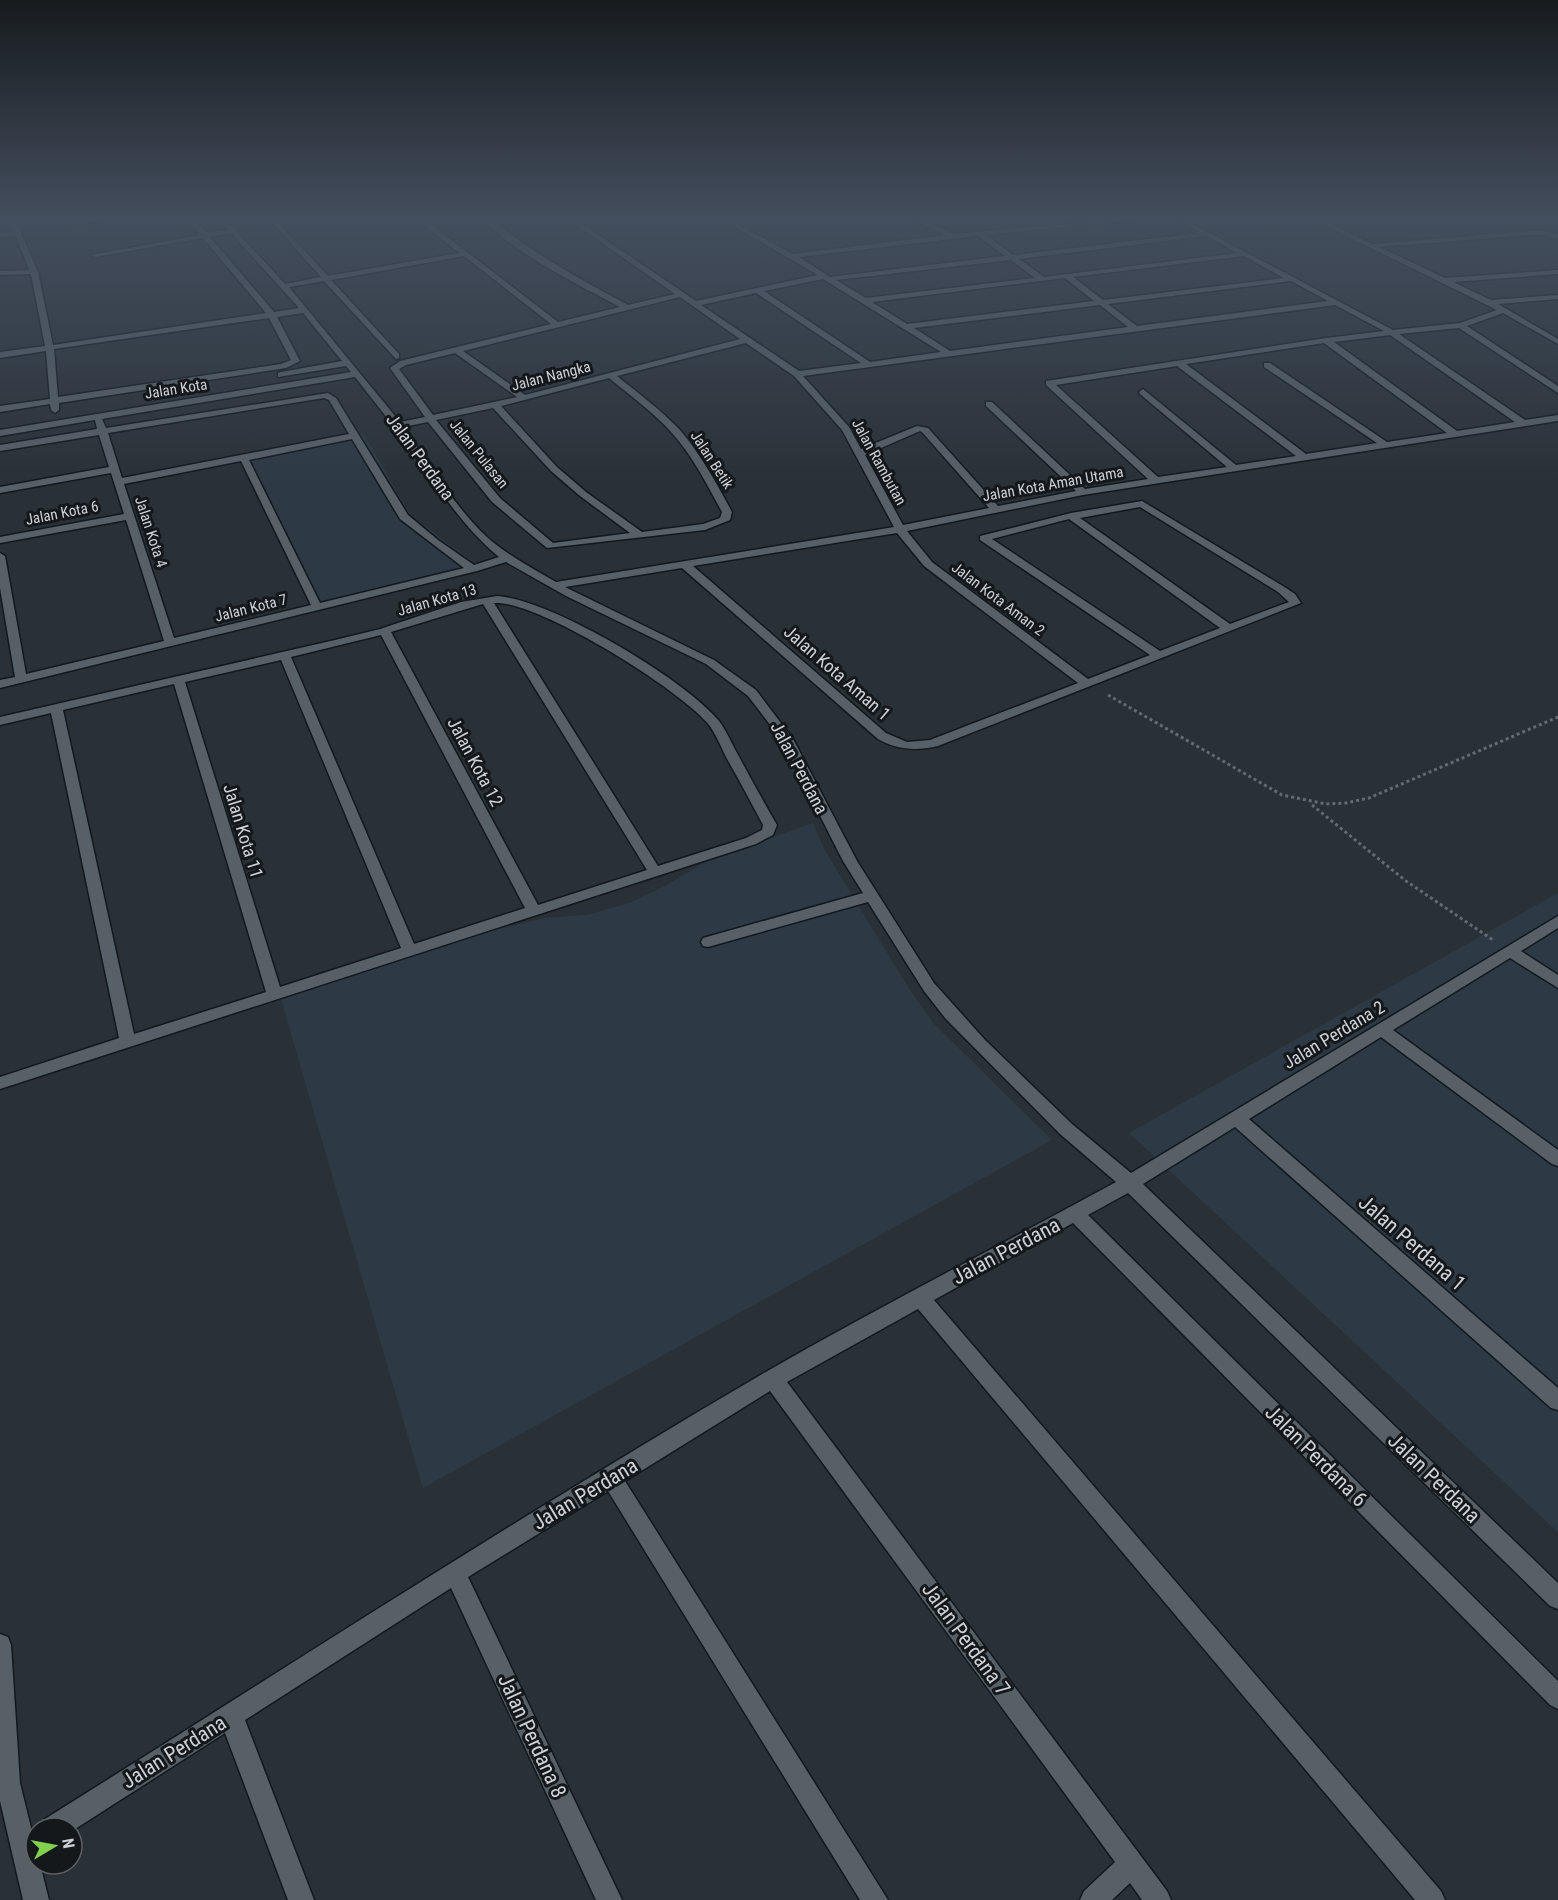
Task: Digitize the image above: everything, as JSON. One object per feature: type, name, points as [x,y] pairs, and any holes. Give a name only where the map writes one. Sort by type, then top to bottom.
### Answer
[{"type":"street","points":[[42,308],[50,348],[54,400],[58,418]]},
{"type":"street","points":[[0,409],[289,365],[296,358],[266,308]]},
{"type":"street","name":"Jalan Perdana","points":[[304,308],[398,425],[461,514],[482,538],[507,558],[555,585],[710,662],[752,693],[776,722],[787,740],[833,831],[871,896],[929,987],[951,1014],[1066,1129],[1130,1183],[1558,1598]]},
{"type":"street","points":[[352,308],[396,356]]},
{"type":"street","points":[[535,308],[557,325]]},
{"type":"street","points":[[457,350],[628,308]]},
{"type":"street","name":"Jalan Rambutan","points":[[699,308],[797,374],[838,418],[860,453],[900,529]]},
{"type":"street","points":[[783,308],[868,364]]},
{"type":"street","points":[[875,308],[946,352]]},
{"type":"street","points":[[905,327],[1049,308]]},
{"type":"street","points":[[1108,308],[1135,329]]},
{"type":"street","points":[[797,374],[946,352],[1295,308]]},
{"type":"street","points":[[1347,308],[1390,331],[1523,423]]},
{"type":"street","points":[[1500,308],[1558,342]]},
{"type":"street","points":[[0,355],[306,310]]},
{"type":"street","points":[[1156,481],[1048,382],[1390,331],[1461,326],[1504,310]]},
{"type":"street","points":[[1461,326],[1558,390]]},
{"type":"street","name":"Jalan Nangka","points":[[398,425],[495,405],[746,340]]},
{"type":"street","points":[[1326,340],[1455,434]]},
{"type":"street","points":[[457,350],[523,397]]},
{"type":"street","name":"Jalan Pulasan","points":[[457,350],[403,363],[395,366],[394,370],[438,429],[496,500],[550,546]]},
{"type":"street","points":[[1178,362],[1305,458]]},
{"type":"street","points":[[1267,365],[1385,445]]},
{"type":"street","name":"Jalan Kota","points":[[187,391],[352,368]]},
{"type":"street","name":"Jalan Kota","points":[[0,423],[58,418],[352,368]]},
{"type":"street","name":"Jalan Betik","points":[[550,546],[711,526],[725,520],[727,512],[683,439],[655,412],[610,375]]},
{"type":"street","points":[[1143,392],[1235,469]]},
{"type":"street","points":[[0,448],[319,395],[332,398],[404,517],[434,542],[473,569]]},
{"type":"street","name":"Jalan Kota","points":[[96,412],[141,399]]},
{"type":"street","points":[[989,404],[1083,492]]},
{"type":"street","points":[[495,405],[554,470],[638,534]]},
{"type":"street","name":"Jalan Kota 4","points":[[96,412],[170,644]]},
{"type":"street","name":"Jalan Kota","points":[[0,433],[58,418]]},
{"type":"street","name":"Jalan Kota Aman Utama","points":[[555,585],[900,529],[1083,492],[1558,418]]},
{"type":"street","points":[[860,453],[920,428],[925,430],[996,510]]},
{"type":"street","points":[[119,482],[356,436]]},
{"type":"street","points":[[244,458],[317,607]]},
{"type":"street","points":[[0,490],[115,469]]},
{"type":"street","name":"Jalan Kota Aman 1","points":[[686,565],[882,736],[901,745],[924,746],[934,743],[1295,603],[1291,596],[1282,590],[1142,504],[1071,516]]},
{"type":"street","name":"Jalan Kota 6","points":[[0,540],[130,516]]},
{"type":"street","points":[[1158,655],[984,538],[1071,516],[1228,628]]},
{"type":"street","name":"Jalan Kota Aman 2","points":[[900,529],[936,571],[1086,683]]},
{"type":"street","points":[[0,556],[21,680]]},
{"type":"street","name":"Jalan Kota 7","points":[[0,684],[473,569],[507,558]]},
{"type":"street","name":"Jalan Kota 13","points":[[0,721],[385,631],[487,601],[509,600],[532,605],[565,621],[651,674],[703,711],[714,723],[768,818],[770,825],[768,832],[751,841],[655,872]]},
{"type":"street","points":[[0,1083],[655,872],[487,601]]},
{"type":"street","name":"Jalan Kota 12","points":[[385,631],[534,911]]},
{"type":"street","points":[[284,654],[411,951]]},
{"type":"street","name":"Jalan Kota 11","points":[[178,678],[274,994]]},
{"type":"street","points":[[56,707],[128,1042]]},
{"type":"street","points":[[708,942],[871,896]]},
{"type":"street","name":"Jalan Perdana 2","points":[[1130,1183],[1558,921]]},
{"type":"street","points":[[1510,951],[1558,982]]},
{"type":"street","points":[[1382,1029],[1558,1159]]},
{"type":"street","name":"Jalan Perdana 1","points":[[1236,1118],[1558,1401]]},
{"type":"street","name":"Jalan Perdana","points":[[73,1816],[455,1573],[773,1379],[1130,1183]]},
{"type":"street","name":"Jalan Perdana 6","points":[[1074,1214],[1558,1697]]},
{"type":"street","points":[[920,1297],[1432,1900]]},
{"type":"street","name":"Jalan Perdana 7","points":[[773,1379],[1158,1900]]},
{"type":"street","points":[[611,1477],[875,1900]]},
{"type":"street","name":"Jalan Perdana 8","points":[[455,1573],[609,1900]]},
{"type":"street","points":[[0,1646],[4,1786],[24,1831]]},
{"type":"street","points":[[231,1716],[301,1900]]},
{"type":"street","points":[[1093,1900],[1131,1864]]},
{"type":"street","points":[[33,1876],[36,1900]]},
{"type":"path","points":[[1086,683],[1282,795],[1311,804],[1344,805],[1369,798],[1558,717]]},
{"type":"path","points":[[1311,804],[1406,881],[1510,951]]},
{"type":"shaded area","points":[[363,433],[411,516],[484,570],[314,612],[239,457]]},
{"type":"shaded area","points":[[813,823],[824,849],[911,992],[935,1025],[1052,1140],[423,1488],[278,989],[385,956],[545,918],[587,915],[632,902],[667,885],[712,858]]},
{"type":"shaded area","points":[[1558,893],[1558,1532],[1129,1133]]}]
